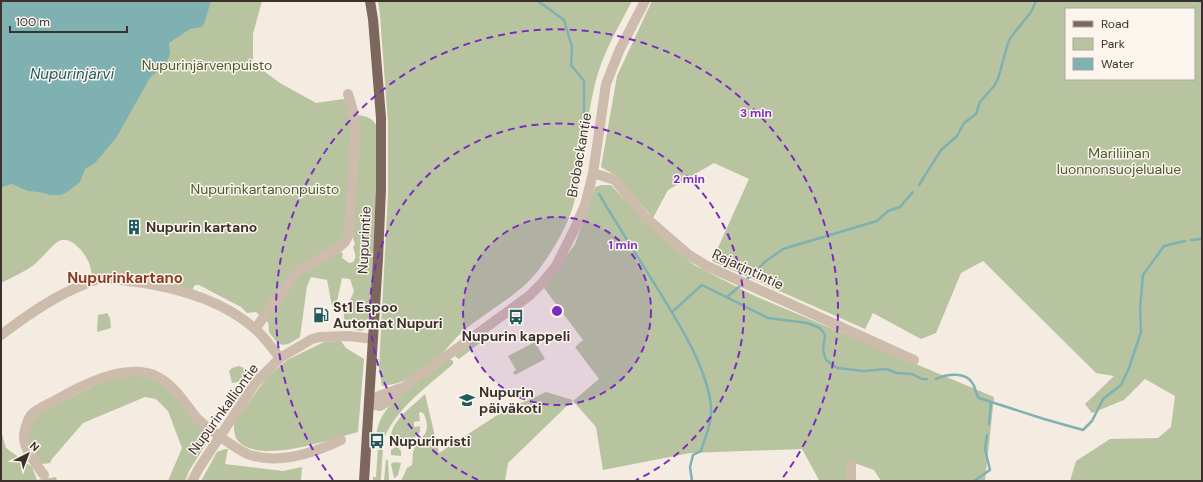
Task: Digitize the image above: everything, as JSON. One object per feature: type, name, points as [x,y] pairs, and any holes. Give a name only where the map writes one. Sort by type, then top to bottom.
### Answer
[{"type":"main road","name":"Nupurintie","points":[[364,481],[378,251],[381,118],[373,19],[370,1]]},
{"type":"street","name":"Brobackantie","points":[[369,404],[380,406],[389,401],[404,388],[529,296],[556,266],[585,205],[593,173],[606,84],[620,49],[645,1]]},
{"type":"street","points":[[256,329],[293,276],[301,269],[338,248],[345,242],[349,234],[355,138],[353,111],[348,94]]},
{"type":"street","name":"Rajarintintie","points":[[593,173],[615,180],[645,217],[690,255],[707,266],[914,360]]},
{"type":"street","points":[[1,335],[67,291],[98,279],[122,280],[160,285],[182,290],[230,311],[256,329],[280,358]]},
{"type":"street","name":"Nupurinkalliontie","points":[[192,481],[256,382],[280,358],[312,338],[349,336],[373,339]]},
{"type":"street","points":[[44,475],[28,452],[24,437],[26,426],[32,414],[99,379],[120,373],[140,372],[153,375],[174,388],[204,425],[250,455],[264,458],[278,458],[305,454],[327,447],[341,440]]},
{"type":"street","points":[[851,464],[851,481]]},
{"type":"green space","points":[[176,1],[262,1],[253,34],[253,66],[316,103],[343,99],[348,102],[351,113],[347,231],[339,243],[303,263],[260,316],[256,312],[247,313],[241,307],[199,285],[195,285],[192,290],[93,278],[89,263],[84,254],[77,246],[68,240],[59,241],[34,265],[1,283],[1,188],[12,184]]},
{"type":"green space","points":[[378,1],[632,1],[611,41],[598,73],[589,114],[581,173],[574,203],[563,231],[548,256],[529,281],[511,297],[461,333],[433,363],[420,372],[400,382],[382,386],[379,368],[388,193],[388,124]]},
{"type":"green space","name":"Mariliinan luonnonsuojelualue","points":[[652,1],[1202,1],[1202,481],[1070,481],[1076,461],[1110,439],[1158,438],[1171,427],[1175,396],[1145,379],[1124,400],[1092,413],[1085,404],[1114,376],[1096,373],[983,261],[961,273],[936,333],[921,339],[873,313],[865,329],[712,261],[749,179],[714,163],[668,190],[653,218],[618,177],[601,167],[617,76]]},
{"type":"green space","points":[[359,115],[370,118],[377,127],[378,169],[369,325],[362,331],[358,331],[350,327],[345,321],[344,312],[354,291],[350,279],[342,278],[336,306],[332,306],[327,280],[311,277],[307,286],[300,337],[288,344],[284,345],[278,343],[270,333],[266,320],[302,272],[340,251],[343,254],[342,258],[349,263],[353,262],[355,258],[353,247],[355,244],[352,235]]},
{"type":"green space","points":[[611,185],[644,221],[694,265],[755,296],[994,397],[985,481],[881,481],[874,470],[849,461],[848,481],[822,481],[819,480],[802,449],[690,453],[603,470],[596,427],[573,401],[599,379],[575,347],[583,340],[544,288],[575,244],[595,187]]},
{"type":"green space","points":[[107,313],[110,318],[111,328],[97,332],[98,315]]},
{"type":"green space","points":[[480,337],[482,339],[481,342],[459,359],[456,357],[455,355]]},
{"type":"green space","points":[[341,341],[346,348],[364,359],[358,432],[314,444],[279,451],[262,451],[248,448],[238,441],[235,435],[234,423],[266,378],[287,360],[324,342]]},
{"type":"green space","points":[[535,342],[545,359],[515,375],[513,372],[516,370],[508,356]]},
{"type":"green space","points":[[450,359],[453,361],[453,364],[406,406],[391,425],[385,436],[376,436],[378,425],[389,407],[405,392]]},
{"type":"green space","points":[[239,366],[247,371],[247,374],[243,381],[232,383],[229,371],[232,368]]},
{"type":"green space","points":[[132,375],[151,377],[164,385],[208,431],[206,444],[189,471],[185,481],[168,481],[182,448],[168,411],[156,399],[145,397],[83,423],[50,463],[43,464],[37,461],[28,441],[29,424],[41,412],[106,380]]},
{"type":"green space","points":[[546,392],[573,400],[508,463],[505,481],[401,481],[407,468],[412,465],[414,449],[425,433],[427,426],[424,414],[421,412],[419,413],[420,421],[414,422],[414,427],[420,426],[420,432],[411,441],[407,437],[405,439],[394,438],[391,435],[400,417],[425,394],[439,453],[511,406]]},
{"type":"green space","points":[[1,431],[6,448],[32,467],[37,480],[56,477],[57,481],[1,481]]},
{"type":"green space","points":[[397,446],[401,451],[401,456],[391,455],[391,450]]},
{"type":"green space","points":[[378,447],[383,447],[381,478],[380,481],[373,481],[373,477],[376,477]]},
{"type":"green space","points":[[228,449],[225,464],[283,471],[302,467],[301,481],[201,481],[217,452]]},
{"type":"green space","points":[[386,459],[388,461],[389,481],[384,481]]},
{"type":"green space","points":[[394,462],[401,463],[398,475],[395,478],[391,464]]},
{"type":"water","name":"Nupurinjärvi","points":[[1,1],[211,1],[204,24],[201,27],[190,29],[169,43],[170,53],[168,60],[151,76],[116,138],[95,163],[85,169],[80,182],[61,195],[51,195],[28,191],[12,184],[1,188]]},
{"type":"waterway","points":[[538,1],[564,20],[572,47],[571,65],[584,81],[584,114]]},
{"type":"waterway","points":[[919,185],[941,150],[957,136],[964,123],[976,114],[980,102],[994,86],[998,79],[1008,43],[1031,12],[1036,1]]},
{"type":"waterway","points":[[746,280],[766,261],[783,249],[877,221],[888,211],[900,207],[913,192]]},
{"type":"waterway","points":[[599,194],[679,323],[706,381],[710,399],[711,416],[701,451],[693,455],[690,467],[692,481]]},
{"type":"waterway","points":[[1191,240],[1202,239]]},
{"type":"waterway","points":[[936,379],[951,375],[961,375],[970,380],[979,398],[1083,430],[1092,421],[1103,399],[1121,385],[1129,368],[1141,332],[1140,309],[1143,275],[1164,246],[1185,241]]},
{"type":"waterway","points":[[672,312],[702,285],[768,318],[807,323],[820,328],[825,335],[823,350],[826,360],[837,368],[864,371],[886,369],[897,373],[912,374],[922,379],[927,379]]},
{"type":"waterway","points":[[727,297],[740,286]]},
{"type":"waterway","points":[[989,424],[991,402]]},
{"type":"waterway","points":[[974,481],[990,470],[985,449],[987,435]]},
{"type":"place","name":"Nupurin kartano","points":[[134,227]]},
{"type":"place","name":"St1 Espoo Automat Nupuri","points":[[321,315]]},
{"type":"place","name":"Nupurin kappeli","points":[[516,317]]},
{"type":"place","name":"Nupurin päiväkoti","points":[[467,400]]},
{"type":"place","name":"Nupurinristi","points":[[377,441]]},
{"type":"district","name":"Nupurinkartano","points":[[125,278]]},
{"type":"park label","name":"Nupurinjärvenpuisto","points":[[207,65]]},
{"type":"park label","name":"Nupurinkartanonpuisto","points":[[265,189]]}]
